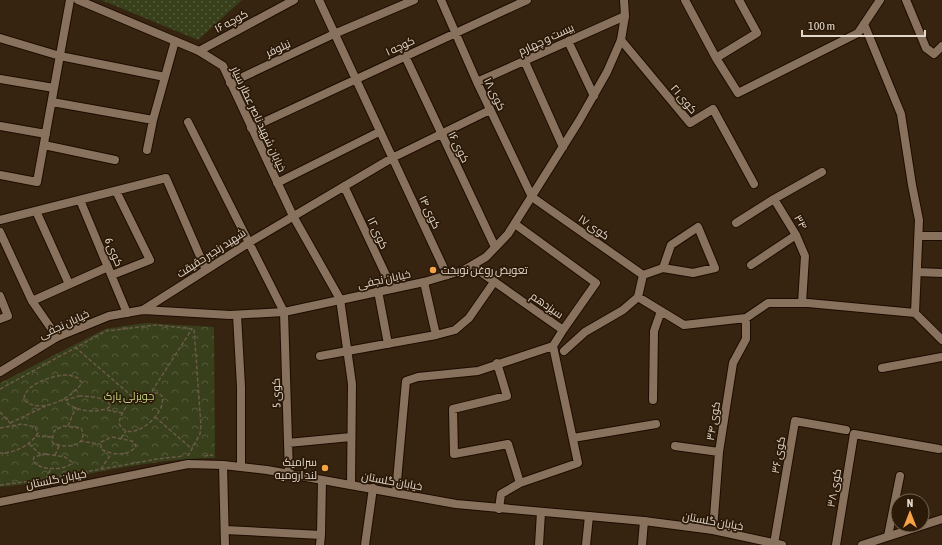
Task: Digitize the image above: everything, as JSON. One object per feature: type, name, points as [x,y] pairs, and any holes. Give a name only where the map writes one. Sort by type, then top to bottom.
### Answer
[{"type":"street","points":[[0,175],[37,182],[70,0]]},
{"type":"street","name":"خیابان شهید ناصر عطار سیار","points":[[78,0],[199,51],[223,66],[293,216],[340,299]]},
{"type":"street","name":"کوچه ۱۶","points":[[199,51],[294,0]]},
{"type":"street","name":"کوی ۱۴","points":[[318,0],[447,275]]},
{"type":"street","name":"نیلوفر","points":[[230,83],[334,34],[414,0]]},
{"type":"street","name":"کوی ۱۸","points":[[441,0],[477,82],[532,197]]},
{"type":"street","name":"کوچه ۱","points":[[251,128],[527,0]]},
{"type":"street","name":"خیابان نجفی","points":[[0,372],[57,337],[109,316],[143,310],[237,315],[284,312],[424,282],[464,270],[472,266],[486,257],[508,234],[594,96],[607,72],[621,40],[625,16],[624,0]]},
{"type":"street","points":[[685,0],[716,58],[738,93],[858,33],[880,0]]},
{"type":"street","points":[[716,58],[757,33],[739,0]]},
{"type":"street","points":[[906,0],[926,48],[934,54],[942,46]]},
{"type":"street","name":"بیست و چهارم","points":[[477,82],[525,62],[625,16]]},
{"type":"street","points":[[864,24],[901,114],[919,220],[915,313]]},
{"type":"street","points":[[0,38],[60,56],[165,77]]},
{"type":"street","name":"کوی ۲۱","points":[[621,40],[690,123],[713,109],[754,184]]},
{"type":"street","points":[[147,150],[153,120],[175,41]]},
{"type":"street","points":[[568,41],[594,96]]},
{"type":"street","name":"کوی ۱۶","points":[[405,56],[440,134],[495,247]]},
{"type":"street","points":[[525,62],[563,147]]},
{"type":"street","points":[[0,79],[54,88]]},
{"type":"street","points":[[52,102],[153,120]]},
{"type":"street","name":"شهید رنجبر حقیقت","points":[[143,310],[250,242],[392,158],[490,110]]},
{"type":"street","points":[[188,122],[250,242],[284,312]]},
{"type":"street","points":[[0,126],[46,134]]},
{"type":"street","points":[[277,183],[379,132]]},
{"type":"street","points":[[44,145],[115,160]]},
{"type":"street","points":[[736,223],[774,198],[822,172]]},
{"type":"street","points":[[0,220],[166,178],[206,270]]},
{"type":"street","name":"کوی ۱۲","points":[[344,186],[392,288]]},
{"type":"street","points":[[112,275],[150,260],[116,191]]},
{"type":"street","name":"کوی ۱۷","points":[[532,197],[643,275]]},
{"type":"street","name":"۳۴","points":[[774,198],[796,235],[805,256],[802,303]]},
{"type":"street","name":"کوی 6","points":[[80,200],[127,313]]},
{"type":"street","points":[[36,211],[69,284]]},
{"type":"street","name":"سیزدهم","points":[[472,266],[562,330],[596,282],[515,224]]},
{"type":"street","points":[[564,351],[585,332],[623,310],[638,297],[643,275],[663,268],[693,272],[715,268],[698,227],[671,245],[663,268]]},
{"type":"street","points":[[751,265],[796,235]]},
{"type":"street","points":[[1,236],[32,301],[57,337]]},
{"type":"street","points":[[919,236],[942,236]]},
{"type":"street","points":[[32,301],[108,267]]},
{"type":"street","points":[[917,272],[942,273]]},
{"type":"street","points":[[424,282],[436,335]]},
{"type":"street","points":[[320,356],[436,335],[455,330],[469,318],[494,282]]},
{"type":"street","points":[[378,291],[388,344]]},
{"type":"street","points":[[0,296],[8,316],[0,319]]},
{"type":"street","points":[[638,297],[684,325],[746,318],[768,303],[802,303],[915,313],[942,340]]},
{"type":"street","points":[[340,299],[352,384],[351,485]]},
{"type":"street","points":[[653,400],[654,331],[661,311]]},
{"type":"street","name":"کوی 5","points":[[284,312],[289,474]]},
{"type":"street","points":[[237,315],[241,387],[241,467]]},
{"type":"street","name":"کوی ۳۴","points":[[713,530],[719,452],[733,363],[746,339],[746,318]]},
{"type":"street","points":[[499,509],[501,494],[520,483],[578,463],[553,346],[562,330]]},
{"type":"street","points":[[396,492],[406,381],[418,376],[478,371],[553,346]]},
{"type":"street","points":[[882,368],[942,357]]},
{"type":"street","points":[[497,364],[507,396],[453,409],[454,454],[508,444],[520,483]]},
{"type":"street","name":"کوی ۳۶","points":[[778,544],[795,421],[846,430]]},
{"type":"street","points":[[573,438],[656,424]]},
{"type":"street","name":"کوی ۳۸","points":[[836,545],[854,434],[939,449]]},
{"type":"street","points":[[288,443],[351,438]]},
{"type":"street","points":[[675,446],[719,452]]},
{"type":"street","name":"خیابان گلستان","points":[[0,502],[188,464],[223,465],[373,488],[456,504],[644,521],[713,530],[778,544]]},
{"type":"street","points":[[223,465],[224,545]]},
{"type":"street","points":[[888,536],[900,476]]},
{"type":"street","points":[[320,545],[322,480]]},
{"type":"street","points":[[365,545],[373,488]]},
{"type":"street","points":[[539,545],[541,512]]},
{"type":"street","points":[[586,545],[589,516]]},
{"type":"street","points":[[862,545],[942,519]]},
{"type":"street","points":[[642,545],[644,521]]},
{"type":"street","points":[[225,530],[321,535]]},
{"type":"path","points":[[0,389],[106,331],[156,325],[192,329]]},
{"type":"path","points":[[151,392],[192,329]]},
{"type":"path","points":[[0,485],[46,479],[157,459],[188,456],[200,434],[201,416],[194,329],[192,329]]},
{"type":"path","points":[[75,347],[135,398]]},
{"type":"path","points":[[0,428],[11,424],[55,402],[71,394],[80,386],[81,380],[68,375],[55,376],[29,388],[24,397],[26,402],[36,406],[55,402]]},
{"type":"path","points":[[151,392],[158,393],[163,400],[155,417],[134,432],[126,430],[120,426],[119,423],[122,413],[135,398],[142,394],[151,392]]},
{"type":"path","points":[[105,410],[111,406],[110,403],[87,396],[79,396],[66,400],[68,405],[76,407],[122,413]]},
{"type":"path","points":[[68,426],[76,407]]},
{"type":"path","points":[[0,412],[11,424],[31,425],[37,430],[36,436],[29,443],[14,451],[0,453]]},
{"type":"path","points":[[155,417],[192,449]]},
{"type":"path","points":[[68,426],[81,428],[83,434],[80,441],[73,446],[59,446],[53,443],[52,437],[54,431],[68,426]]},
{"type":"path","points":[[121,438],[126,430]]},
{"type":"path","points":[[36,436],[52,437]]},
{"type":"path","points":[[106,438],[132,440],[136,444],[135,448],[123,453],[111,453],[101,449],[100,444],[106,438]]},
{"type":"path","points":[[80,441],[100,444]]},
{"type":"path","points":[[29,443],[41,455]]},
{"type":"path","points":[[55,455],[59,446]]},
{"type":"path","points":[[101,469],[111,453]]},
{"type":"path","points":[[41,455],[55,455],[68,458],[72,462],[71,464],[60,468],[51,468],[34,463],[34,457],[41,455]]},
{"type":"path","points":[[46,479],[51,468]]},
{"type":"green space","points":[[101,0],[242,0],[198,40]]},
{"type":"green space","name":"جویزلی پارک","points":[[145,323],[214,327],[215,458],[161,462],[54,480],[0,487],[0,383],[105,329]]},
{"type":"place","name":"تعویض روغن نوبخت","points":[[433,270]]},
{"type":"place","name":"سرامیک لند ارومیه","points":[[325,468]]}]
